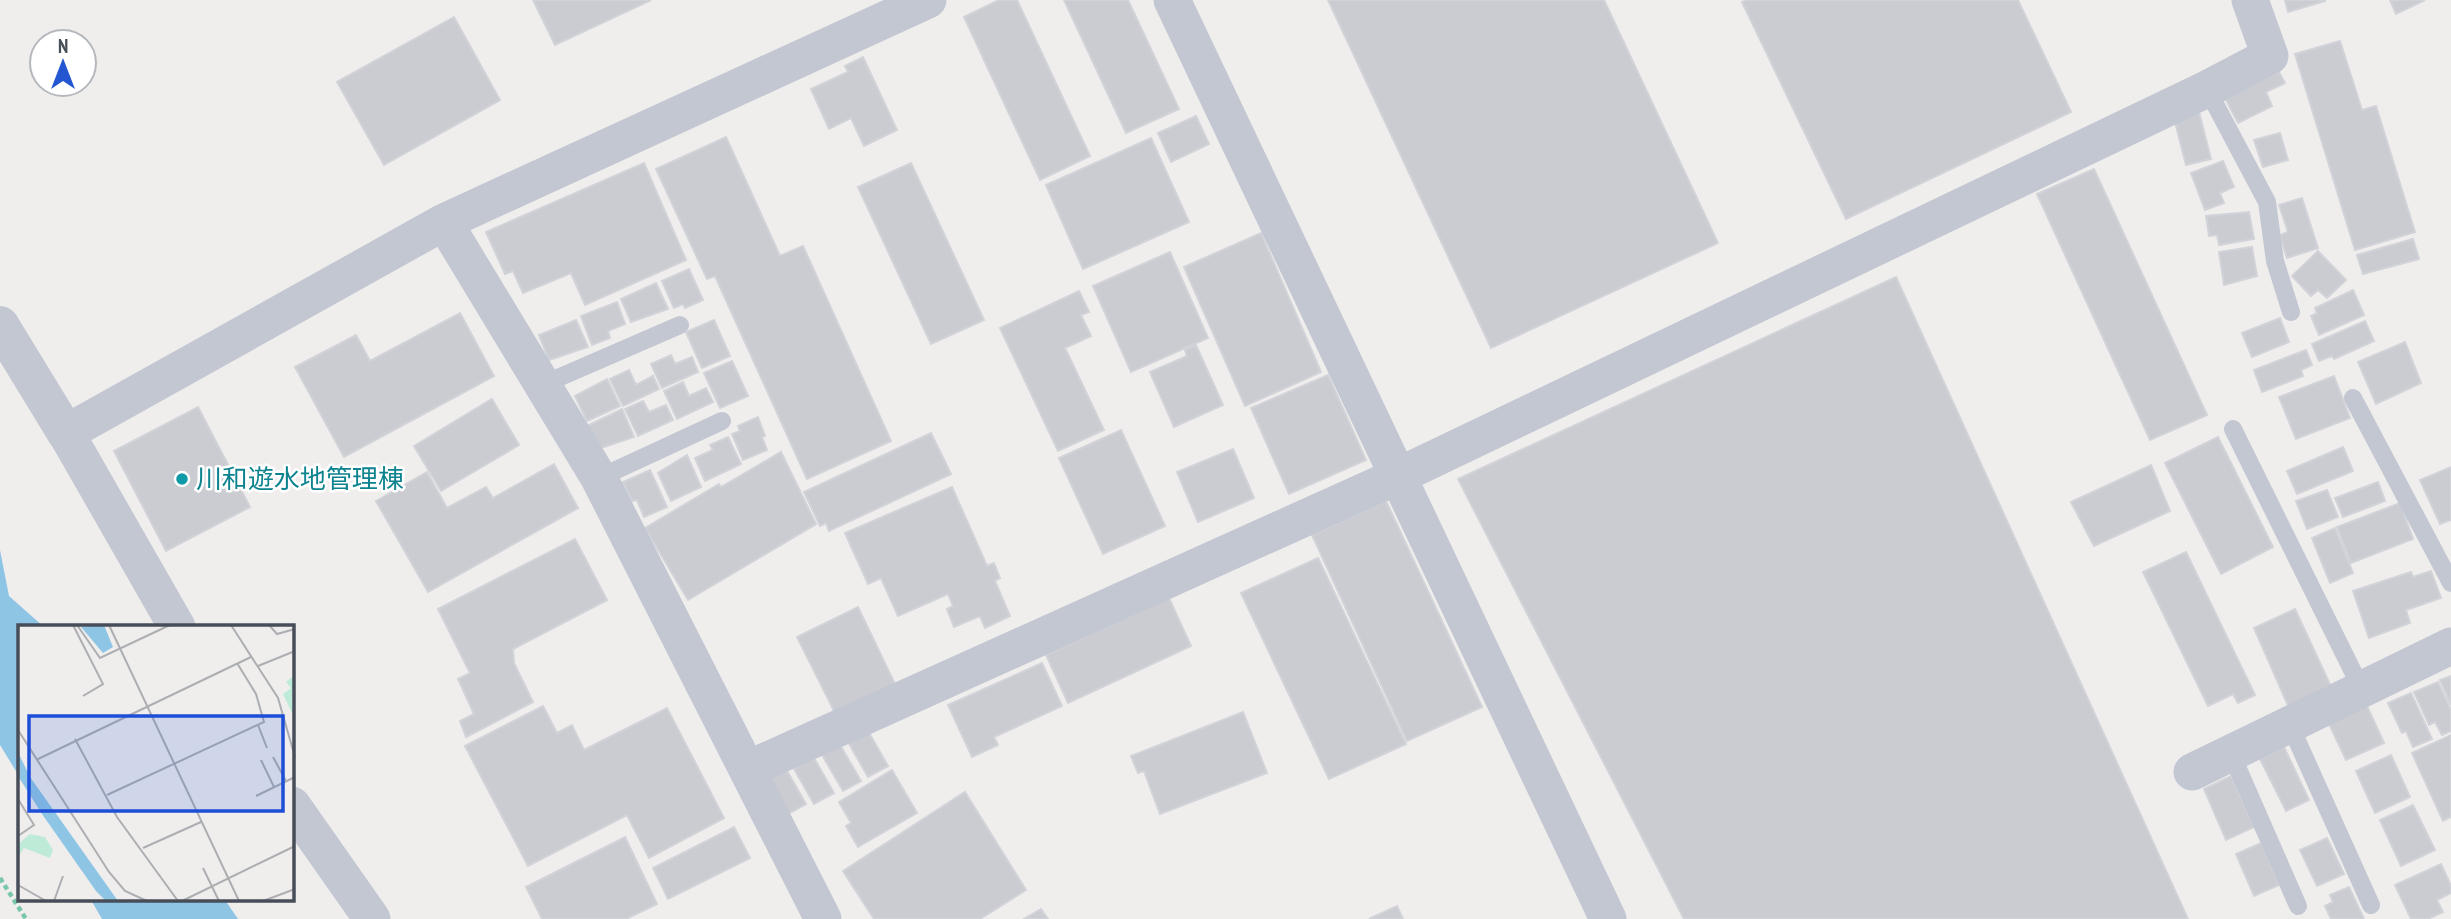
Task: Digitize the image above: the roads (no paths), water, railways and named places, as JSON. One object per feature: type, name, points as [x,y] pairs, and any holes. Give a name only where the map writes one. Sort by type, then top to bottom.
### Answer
[{"type":"street","points":[[66,433],[444,222],[928,0]]},
{"type":"street","points":[[1172,0],[1608,919]]},
{"type":"street","points":[[748,769],[1398,477],[2207,89],[2270,56],[2250,0]]},
{"type":"street","points":[[444,222],[599,478],[823,919]]},
{"type":"street","points":[[0,325],[66,433],[176,625]]},
{"type":"street","points":[[2192,772],[2451,646]]},
{"type":"street","points":[[294,808],[372,919]]},
{"type":"lane","points":[[2207,89],[2267,202],[2275,261],[2291,312]]},
{"type":"lane","points":[[544,384],[680,325]]},
{"type":"lane","points":[[2353,398],[2451,583]]},
{"type":"lane","points":[[599,478],[722,421]]},
{"type":"lane","points":[[2233,429],[2362,690]]},
{"type":"lane","points":[[2290,725],[2371,905]]},
{"type":"lane","points":[[2231,753],[2298,906]]},
{"type":"water","points":[[0,550],[9,596],[42,625],[18,625],[18,774],[0,745]]},
{"type":"water","points":[[92,902],[226,902],[238,919],[102,919]]},
{"type":"place","name":"川和遊水地管理棟","points":[[182,479]]}]
